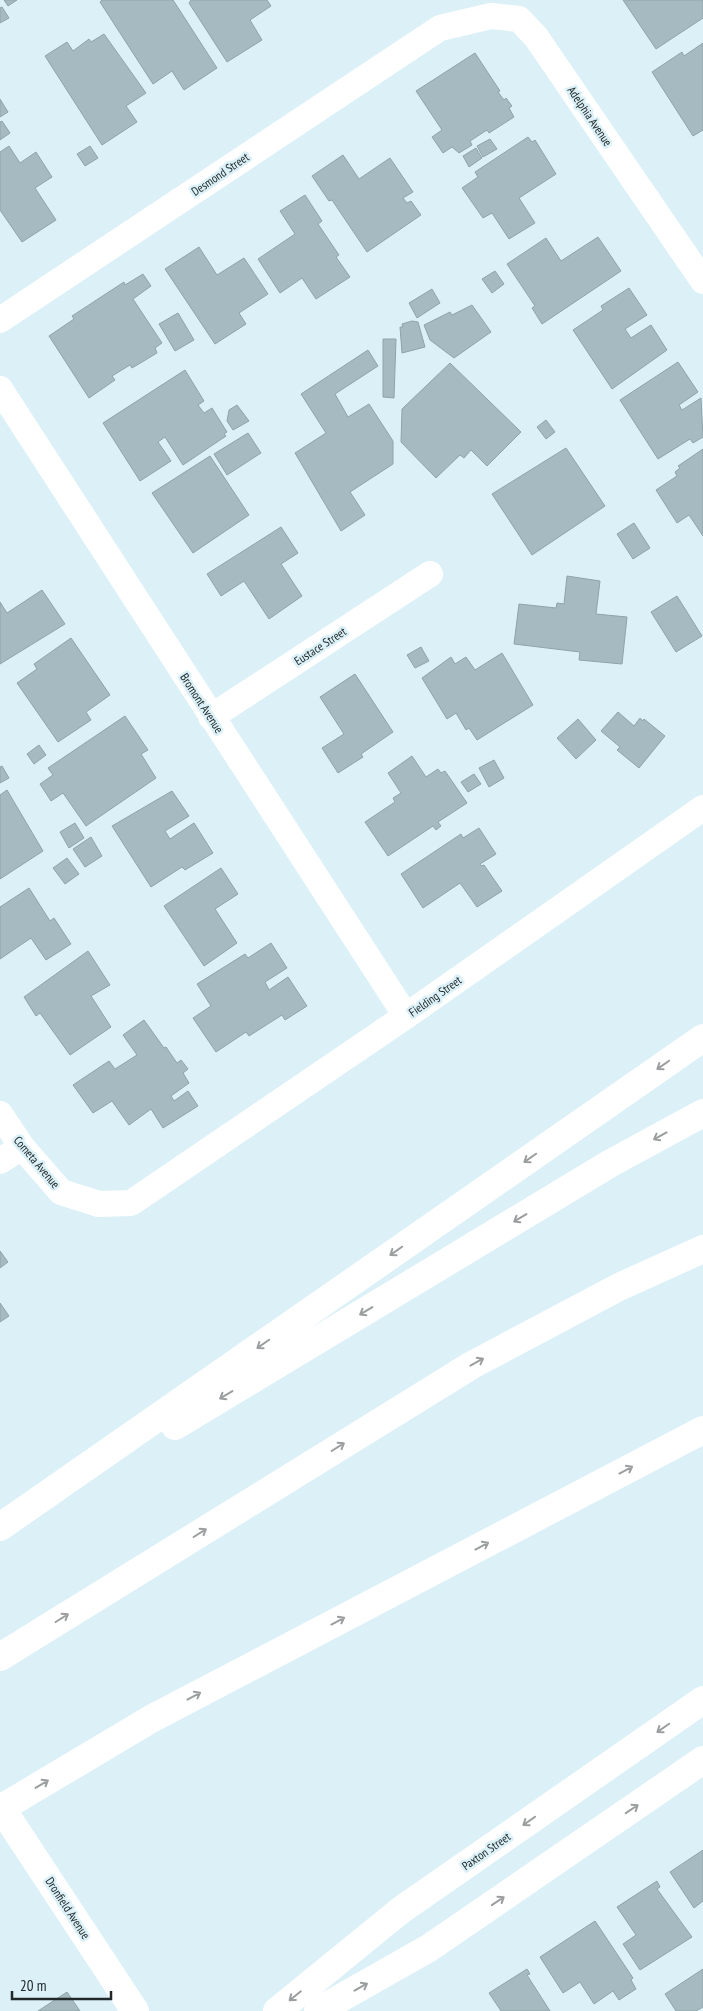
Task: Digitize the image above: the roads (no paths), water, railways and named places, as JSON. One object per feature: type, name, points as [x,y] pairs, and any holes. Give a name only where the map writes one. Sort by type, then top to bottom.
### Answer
[{"type":"main road","points":[[0,1527],[703,1038]]},
{"type":"main road","points":[[0,1531],[611,1163],[703,1113]]},
{"type":"main road","points":[[10,1650],[472,1365],[619,1287],[703,1249]]},
{"type":"main road","points":[[0,1807],[151,1719],[703,1430]]},
{"type":"main road","name":"Paxton Street","points":[[277,2011],[401,1910],[703,1700]]},
{"type":"main road","points":[[318,2011],[429,1948],[703,1760]]},
{"type":"main road","name":"Dronfield Avenue","points":[[0,1807],[135,2011]]},
{"type":"street","name":"Adelphia Avenue","points":[[440,28],[491,16],[519,19],[536,37],[703,281]]},
{"type":"street","name":"Desmond Street","points":[[0,320],[440,28]]},
{"type":"street","name":"Bromont Avenue","points":[[0,389],[406,1016]]},
{"type":"street","name":"Eustace Street","points":[[211,717],[430,574]]},
{"type":"street","name":"Fielding Street","points":[[164,1180],[406,1016],[703,808]]},
{"type":"street","name":"Cometa Avenue","points":[[0,1114],[22,1147],[61,1192],[99,1204],[131,1203],[164,1180]]},
{"type":"street","points":[[0,1161],[22,1147]]}]
